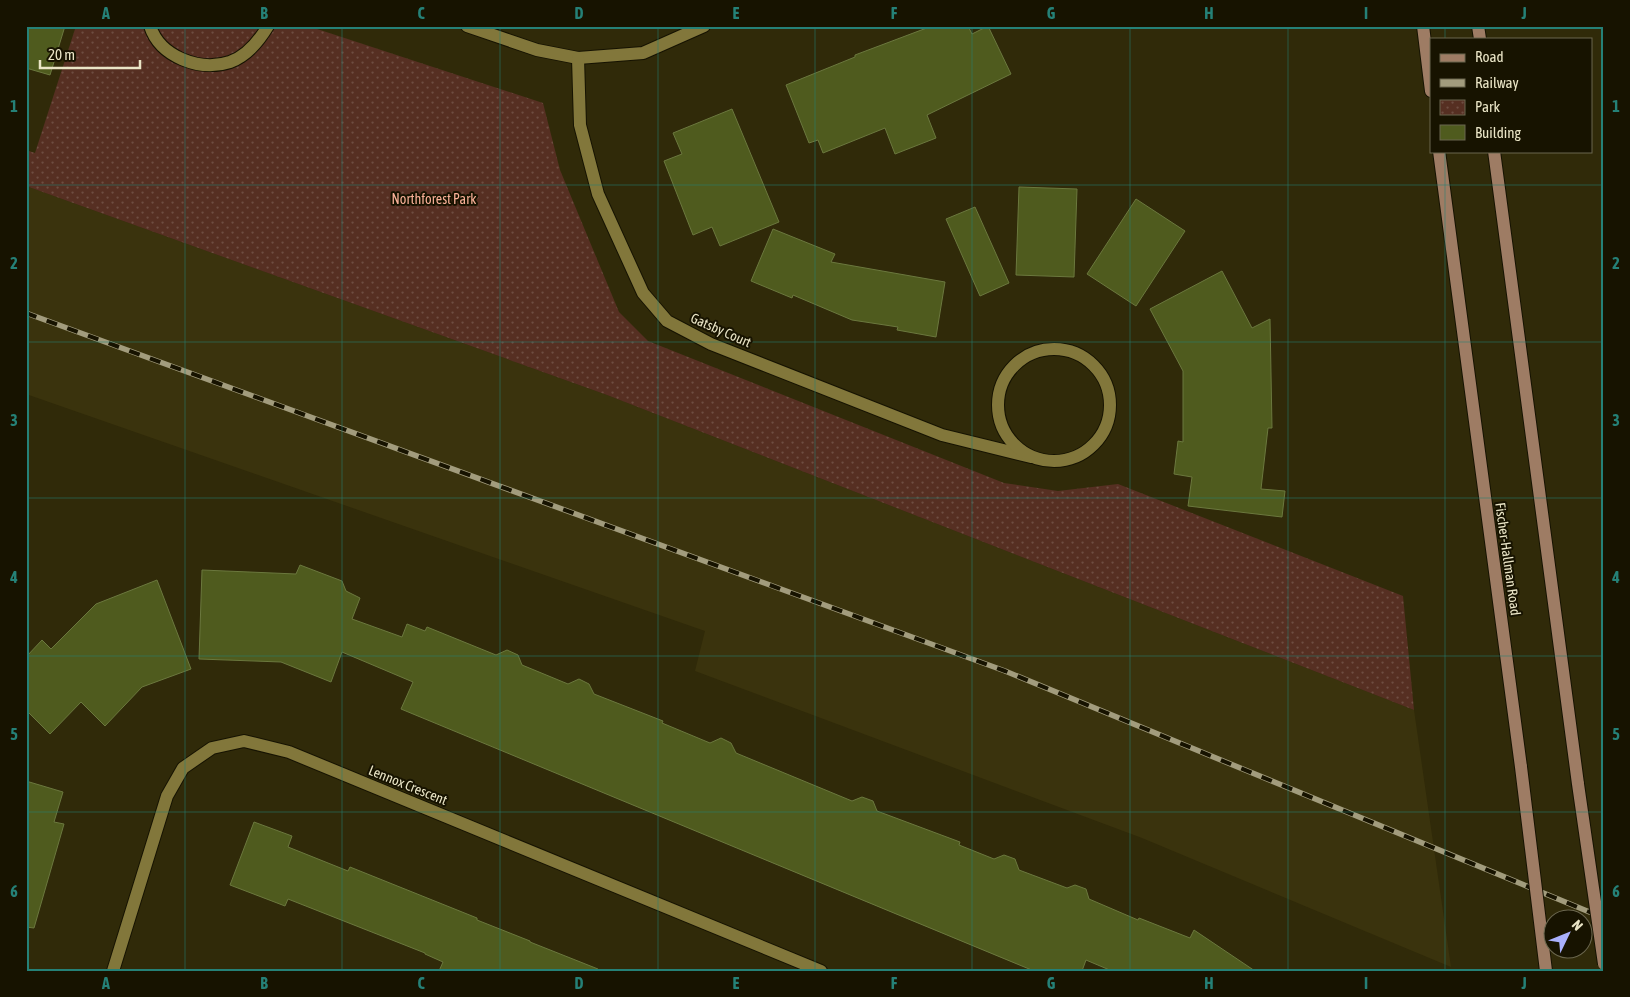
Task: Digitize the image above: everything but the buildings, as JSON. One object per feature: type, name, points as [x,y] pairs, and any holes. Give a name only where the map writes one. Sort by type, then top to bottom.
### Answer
[{"type":"main road","points":[[1423,26],[1430,83]]},
{"type":"main road","name":"Fischer-Hallman Road","points":[[1439,152],[1521,767],[1546,971]]},
{"type":"main road","points":[[1494,152],[1578,784],[1604,964]]},
{"type":"street","points":[[150,26],[152,32],[166,50],[186,62],[209,66],[230,62],[256,45],[268,26]]},
{"type":"street","points":[[467,26],[537,50],[578,58],[643,53],[704,26]]},
{"type":"street","name":"Gatsby Court","points":[[578,58],[580,125],[598,194],[643,293],[667,320],[711,344],[942,435],[1050,462],[1066,461],[1088,451],[1102,436],[1109,419],[1110,398],[1107,387],[1098,370],[1085,358],[1062,349],[1034,352],[1017,362],[1001,384],[997,403],[999,420],[1008,438],[1031,457]]},
{"type":"street","name":"Lennox Crescent","points":[[113,971],[166,796],[183,768],[212,748],[244,742],[289,752],[821,971]]},
{"type":"shaded area","points":[[26,186],[607,395],[1414,710],[1451,967],[1142,838],[695,671],[705,631],[26,394]]},
{"type":"green space","name":"Northforest Park","points":[[76,26],[308,26],[543,103],[560,170],[619,312],[648,341],[1004,483],[1058,491],[1118,484],[1403,596],[1414,710],[607,395],[26,186],[26,150],[35,153]]},
{"type":"railway","points":[[26,313],[1005,671],[1604,918]]}]
